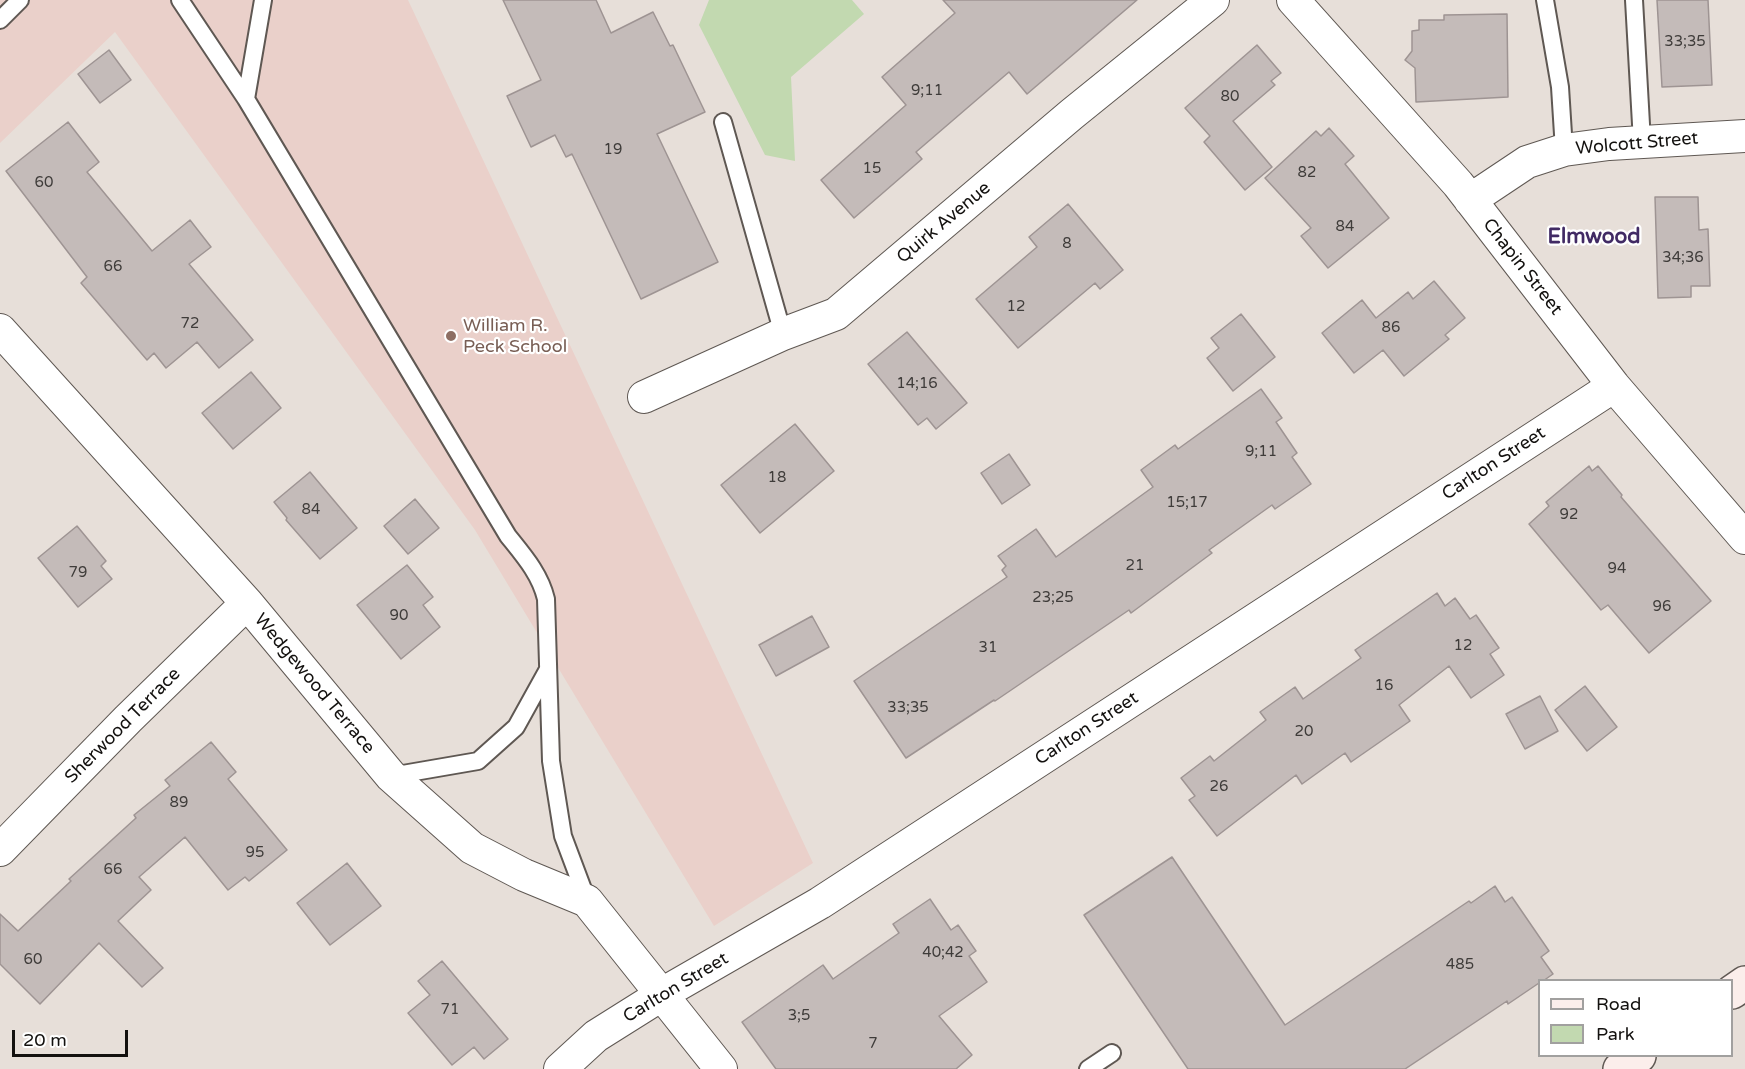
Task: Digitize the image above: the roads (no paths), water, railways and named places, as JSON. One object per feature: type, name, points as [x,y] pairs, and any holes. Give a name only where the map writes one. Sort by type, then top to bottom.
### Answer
[{"type":"main road","points":[[1620,1069],[1638,1057]]},
{"type":"street","name":"Quirk Avenue","points":[[644,397],[783,334],[836,314],[1072,114],[1213,0]]},
{"type":"street","name":"Chapin Street","points":[[1293,0],[1458,184],[1614,386],[1745,538]]},
{"type":"street","name":"Wolcott Street","points":[[1470,200],[1527,162],[1564,150],[1609,144],[1745,136]]},
{"type":"street","name":"Wedgewood Terrace","points":[[0,330],[247,603],[391,776],[472,848],[524,875],[587,901],[721,1069]]},
{"type":"street","name":"Carlton Street","points":[[560,1069],[597,1036],[661,995],[820,903],[1614,386]]},
{"type":"street","name":"Sherwood Terrace","points":[[0,850],[128,719],[247,603]]},
{"type":"lane","points":[[0,20],[20,0]]},
{"type":"lane","points":[[180,0],[246,99],[508,536],[524,555],[542,583],[546,599],[551,761],[563,836],[587,901]]},
{"type":"lane","points":[[246,99],[263,0]]},
{"type":"lane","points":[[1545,0],[1560,87],[1564,150]]},
{"type":"lane","points":[[1634,0],[1642,142]]},
{"type":"lane","points":[[723,122],[783,334]]},
{"type":"lane","points":[[391,776],[478,761],[516,727],[547,670]]},
{"type":"lane","points":[[1088,1069],[1112,1053]]},
{"type":"place","name":"William R. Peck School","points":[[451,336]]},
{"type":"district","name":"Elmwood","points":[[1594,237]]}]
